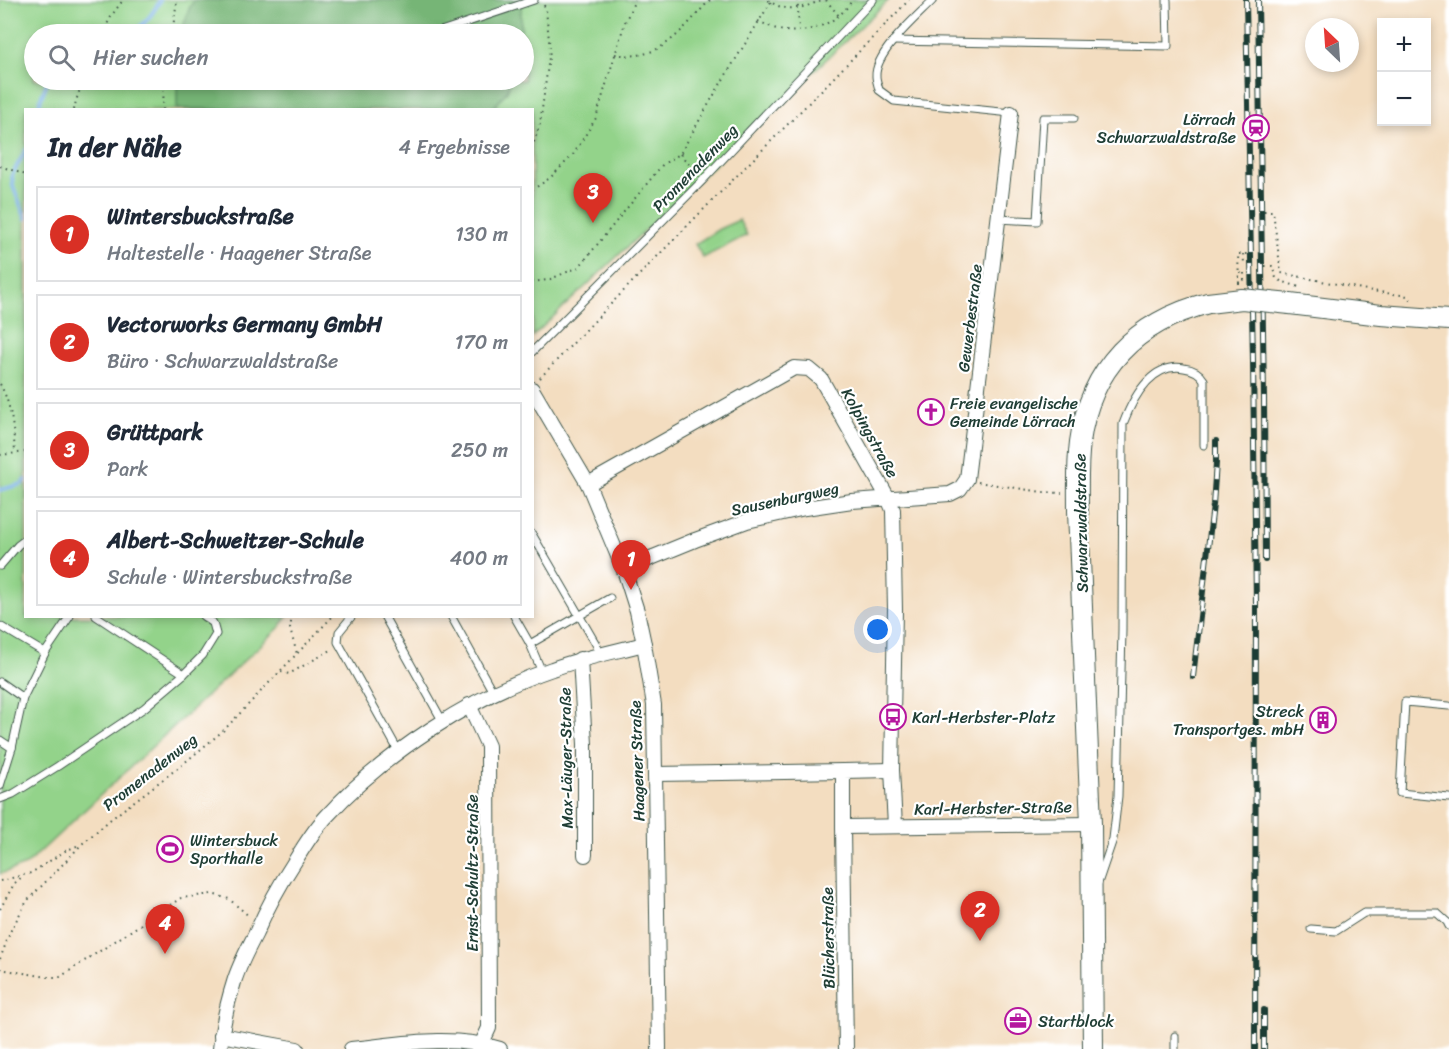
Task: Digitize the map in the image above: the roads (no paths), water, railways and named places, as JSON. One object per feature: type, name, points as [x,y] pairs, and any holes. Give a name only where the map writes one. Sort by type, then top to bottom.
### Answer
[{"type":"main road","name":"Schwarzwaldstraße","points":[[1093,1049],[1093,899],[1078,465],[1084,422],[1096,389],[1112,361],[1147,328],[1189,308],[1208,303],[1242,299],[1381,315],[1449,320]]},
{"type":"street","name":"Gewerbestraße","points":[[888,498],[950,494],[960,489],[967,479],[1011,113]]},
{"type":"street","name":"Kolpingstraße","points":[[588,484],[794,368],[809,369],[821,379],[893,510],[895,598],[892,770]]},
{"type":"street","name":"Haagener Straße","points":[[537,383],[588,484],[624,569],[644,644],[654,705],[659,1049]]},
{"type":"street","name":"Sausenburgweg","points":[[624,569],[747,521],[805,508],[888,498]]},
{"type":"street","points":[[297,1049],[220,1042],[234,981],[259,925],[283,879],[306,842],[326,817],[369,775],[469,705],[542,672],[580,659],[644,644]]},
{"type":"street","name":"Max-Läuger-Straße","points":[[580,659],[585,744],[585,855]]},
{"type":"street","name":"Ernst-Schultz-Straße","points":[[469,705],[488,746],[489,1029],[482,1043]]},
{"type":"street","points":[[655,774],[892,770],[895,826],[843,827],[843,771]]},
{"type":"street","name":"Karl-Herbster-Straße","points":[[895,826],[1091,824]]},
{"type":"street","name":"Blücherstraße","points":[[843,827],[846,1049]]},
{"type":"street","points":[[351,1049],[482,1043],[500,1049]]},
{"type":"lane","points":[[462,24],[534,0]]},
{"type":"lane","name":"Promenadenweg","points":[[534,350],[703,180],[873,0]]},
{"type":"lane","points":[[933,0],[893,41],[882,56],[876,74],[879,90],[894,101],[1011,113]]},
{"type":"lane","points":[[893,41],[1168,46],[1167,0]]},
{"type":"lane","points":[[998,219],[1037,221],[1043,118],[1074,118]]},
{"type":"lane","points":[[1093,899],[1113,839],[1118,796],[1123,424],[1140,389],[1154,375],[1180,367],[1202,376],[1204,380],[1204,445]]},
{"type":"lane","points":[[534,537],[597,646],[599,655]]},
{"type":"lane","points":[[0,566],[24,540]]},
{"type":"lane","points":[[530,644],[610,598]]},
{"type":"lane","points":[[0,786],[12,748],[23,698],[45,653],[69,618]]},
{"type":"lane","points":[[99,618],[184,674]]},
{"type":"lane","points":[[0,799],[13,794],[102,737],[144,708],[184,674],[203,655],[216,634],[213,623],[206,618]]},
{"type":"lane","points":[[350,618],[339,632],[338,642],[399,752]]},
{"type":"lane","points":[[385,618],[443,722]]},
{"type":"lane","points":[[452,618],[494,694]]},
{"type":"lane","points":[[515,618],[542,672]]},
{"type":"lane","points":[[0,626],[45,653]]},
{"type":"lane","points":[[0,682],[23,698]]},
{"type":"lane","points":[[1449,706],[1405,702],[1400,794],[1449,798]]},
{"type":"lane","points":[[0,740],[12,748]]},
{"type":"lane","points":[[1311,930],[1336,931],[1364,913],[1437,914],[1448,922],[1449,926]]},
{"type":"lane","points":[[1174,1049],[1175,1035]]},
{"type":"waterway","points":[[143,24],[160,0]]},
{"type":"waterway","points":[[38,108],[44,90]]},
{"type":"waterway","points":[[24,154],[12,175],[13,186],[24,214]]},
{"type":"waterway","points":[[0,490],[24,482]]},
{"type":"railway","points":[[1246,0],[1256,604],[1255,1049]]},
{"type":"railway","points":[[1258,0],[1265,560]]},
{"type":"railway","points":[[1193,677],[1213,505],[1216,441]]},
{"type":"railway","points":[[1264,1010],[1264,1049]]},
{"type":"place","name":"Lörrach Schwarzwaldstraße","points":[[1256,128]]},
{"type":"place","name":"Grüttpark","points":[[593,223]]},
{"type":"place","name":"Freie evangelische Gemeinde Lörrach","points":[[931,412]]},
{"type":"place","name":"Wintersbuckstraße","points":[[631,590]]},
{"type":"place","name":"Karl-Herbster-Platz","points":[[893,717]]},
{"type":"place","name":"Streck Transportges. mbH","points":[[1323,720]]},
{"type":"place","name":"Wintersbuck Sporthalle","points":[[170,849]]},
{"type":"place","name":"Vectorworks Germany GmbH","points":[[980,941]]},
{"type":"place","name":"Albert-Schweitzer-Schule","points":[[165,954]]},
{"type":"place","name":"Startblock","points":[[1018,1021]]}]
